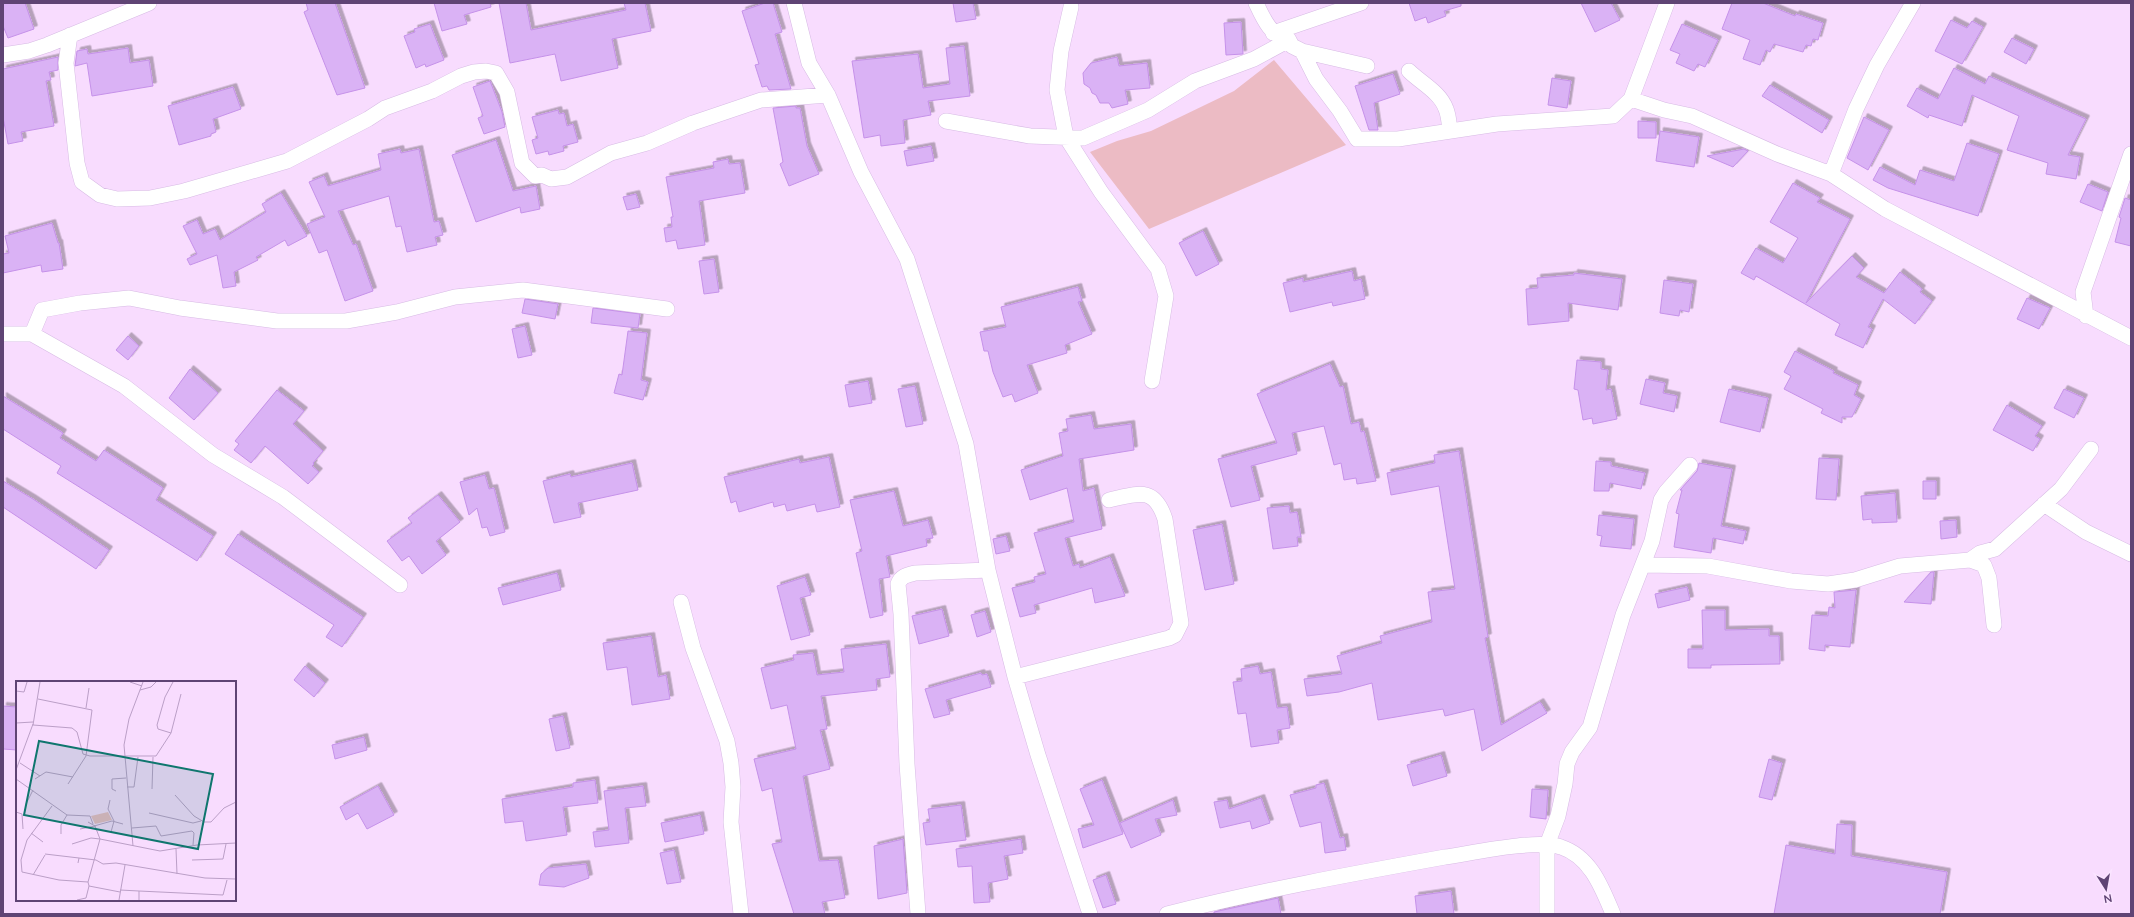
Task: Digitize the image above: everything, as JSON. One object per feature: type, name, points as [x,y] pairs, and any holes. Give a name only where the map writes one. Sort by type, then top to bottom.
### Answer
[{"type":"street","points":[[3,55],[30,51],[47,45],[149,3]]},
{"type":"street","points":[[794,3],[809,62],[828,95],[861,172],[907,259],[966,444],[988,570],[1015,677],[1040,762],[1090,914]]},
{"type":"street","points":[[1256,3],[1273,33],[1282,39],[1289,40]]},
{"type":"street","points":[[1273,33],[1361,3]]},
{"type":"street","points":[[1302,51],[1316,79],[1340,111],[1357,139],[1398,139],[1497,124],[1540,123],[1613,116],[1631,99],[1667,3]]},
{"type":"street","points":[[1831,174],[1856,109],[1877,65],[1913,3]]},
{"type":"street","points":[[1071,6],[1061,51],[1057,90],[1066,138],[1101,192],[1158,269],[1166,296],[1152,381]]},
{"type":"street","points":[[70,35],[66,63],[77,163],[82,182],[100,195],[117,198],[150,198],[184,191],[287,161],[368,119],[384,108],[474,72],[486,71],[496,73],[507,92],[522,163],[535,176],[542,176],[551,179],[567,177],[611,153],[647,143],[693,124],[761,100],[828,95]]},
{"type":"street","points":[[946,121],[1030,136],[1083,138],[1148,110],[1195,81],[1254,59],[1289,40]]},
{"type":"street","points":[[1289,40],[1292,46],[1302,51],[1367,66]]},
{"type":"street","points":[[47,45],[66,63]]},
{"type":"street","points":[[1409,71],[1420,83],[1435,93],[1446,108],[1450,131]]},
{"type":"street","points":[[1631,99],[1664,110],[1692,116],[1777,154],[1831,174],[1885,209],[2067,304],[2086,316],[2131,338]]},
{"type":"street","points":[[2086,316],[2083,292],[2131,154]]},
{"type":"street","points":[[32,334],[42,310],[80,303],[129,298],[180,308],[277,321],[346,321],[397,312],[454,297],[522,290],[667,309]]},
{"type":"street","points":[[2067,304],[2083,292]]},
{"type":"street","points":[[3,334],[32,334],[124,386],[213,455],[283,497],[400,585]]},
{"type":"street","points":[[1970,560],[1980,553],[1995,549],[2062,489],[2091,449]]},
{"type":"street","points":[[1547,914],[1547,845],[1558,816],[1568,764],[1572,752],[1590,727],[1623,615],[1652,541],[1661,500],[1666,492],[1690,465]]},
{"type":"street","points":[[2062,489],[2065,518]]},
{"type":"street","points":[[1015,677],[1169,638],[1179,630],[1181,623],[1179,605],[1161,507],[1155,499],[1145,495],[1134,495],[1109,500]]},
{"type":"street","points":[[2044,504],[2091,535],[2131,554]]},
{"type":"street","points":[[1989,578],[1995,549]]},
{"type":"street","points":[[1643,566],[1708,566],[1791,581],[1828,584],[1855,580],[1900,566],[1970,560],[1984,565],[1989,578],[1994,625]]},
{"type":"street","points":[[918,914],[907,764],[901,614],[898,584],[899,580],[905,576],[915,573],[988,570]]},
{"type":"street","points":[[681,602],[693,648],[727,741],[733,787],[731,822],[741,914]]},
{"type":"street","points":[[1167,914],[1237,896],[1389,867],[1498,848],[1547,845],[1562,848],[1581,858],[1598,879],[1613,914]]},
{"type":"shaded area","points":[[1274,60],[1346,145],[1149,229],[1090,152],[1117,141],[1151,131],[1234,91]]},
{"type":"building","points":[[3,3],[25,3],[34,29],[8,38],[3,26]]},
{"type":"building","points":[[306,3],[335,3],[365,88],[337,95],[304,12],[308,10]]},
{"type":"building","points":[[434,3],[490,3],[491,7],[464,15],[467,24],[442,31]]},
{"type":"building","points":[[499,3],[526,3],[531,30],[626,10],[624,3],[645,3],[651,31],[612,39],[618,68],[561,81],[555,54],[510,63]]},
{"type":"building","points":[[765,3],[773,3],[782,32],[775,34],[791,89],[769,90],[767,86],[762,87],[755,65],[759,64],[742,11]]},
{"type":"building","points":[[953,3],[973,3],[976,19],[956,22]]},
{"type":"building","points":[[1409,3],[1461,3],[1461,6],[1444,11],[1446,16],[1428,23],[1426,17],[1415,21]]},
{"type":"building","points":[[1581,3],[1611,3],[1620,20],[1595,32]]},
{"type":"building","points":[[1732,3],[1763,3],[1795,16],[1796,14],[1823,23],[1818,40],[1813,39],[1811,46],[1806,45],[1803,52],[1774,44],[1770,52],[1766,50],[1760,65],[1743,59],[1750,40],[1722,29]]},
{"type":"building","points":[[1951,20],[1967,28],[1972,21],[1983,27],[1962,64],[1935,51]]},
{"type":"building","points":[[1241,22],[1243,54],[1226,55],[1224,23]]},
{"type":"building","points":[[430,24],[444,60],[426,67],[425,64],[416,68],[404,36],[415,32],[414,29]]},
{"type":"building","points":[[1682,24],[1718,40],[1705,67],[1698,64],[1694,71],[1676,63],[1680,54],[1670,50]]},
{"type":"building","points":[[2012,38],[2034,49],[2026,64],[2004,52]]},
{"type":"building","points":[[964,46],[970,96],[928,101],[931,115],[903,120],[905,143],[881,146],[880,135],[864,138],[852,61],[918,54],[923,88],[950,84],[946,48]]},
{"type":"building","points":[[128,48],[130,63],[149,60],[153,86],[92,96],[87,63],[75,66],[77,51],[87,49],[88,54]]},
{"type":"building","points":[[58,57],[58,70],[49,72],[51,80],[46,81],[54,126],[21,132],[23,141],[8,144],[3,117],[3,69]]},
{"type":"building","points":[[1117,57],[1119,66],[1147,63],[1150,88],[1125,90],[1128,104],[1112,108],[1109,103],[1100,103],[1096,95],[1092,93],[1090,88],[1084,84],[1083,73],[1091,63]]},
{"type":"building","points":[[1954,68],[1985,84],[1989,76],[2086,119],[2068,155],[2080,157],[2076,179],[2046,174],[2048,163],[2007,150],[2019,116],[1972,95],[1962,126],[1929,115],[1928,118],[1907,106],[1917,88],[1938,99]]},
{"type":"building","points":[[1393,74],[1400,94],[1374,103],[1378,130],[1369,130],[1355,86]]},
{"type":"building","points":[[1552,78],[1571,81],[1567,108],[1548,105]]},
{"type":"building","points":[[490,81],[502,112],[505,127],[484,134],[478,118],[483,116],[473,87]]},
{"type":"building","points":[[1770,85],[1829,120],[1822,133],[1762,96]]},
{"type":"building","points":[[233,87],[241,109],[213,119],[216,132],[211,134],[211,136],[179,145],[168,106]]},
{"type":"building","points":[[796,106],[796,108],[800,108],[807,146],[819,174],[789,186],[780,164],[783,162],[773,108]]},
{"type":"building","points":[[558,110],[559,114],[564,113],[567,126],[573,124],[578,142],[563,146],[564,151],[549,155],[548,151],[536,154],[532,140],[538,138],[532,117]]},
{"type":"building","points":[[1864,117],[1889,130],[1868,170],[1847,158]]},
{"type":"building","points":[[1638,121],[1656,122],[1656,138],[1638,138]]},
{"type":"building","points":[[1660,131],[1699,137],[1694,167],[1656,161]]},
{"type":"building","points":[[496,140],[513,191],[536,186],[540,209],[521,213],[520,207],[476,222],[452,155]]},
{"type":"building","points":[[1967,143],[1999,154],[1978,216],[1888,188],[1873,180],[1880,167],[1915,185],[1920,170],[1954,181]]},
{"type":"building","points":[[931,146],[934,161],[907,166],[904,151]]},
{"type":"building","points":[[400,149],[401,153],[419,149],[434,222],[439,221],[443,235],[435,237],[437,245],[407,252],[401,226],[396,227],[389,196],[338,211],[353,245],[356,244],[373,291],[345,301],[327,250],[319,253],[307,224],[325,217],[309,182],[324,176],[328,186],[381,170],[378,154]]},
{"type":"building","points":[[1744,149],[1748,151],[1733,167],[1707,156]]},
{"type":"building","points":[[728,159],[729,164],[740,163],[745,193],[699,201],[705,245],[678,249],[676,240],[666,242],[664,228],[672,227],[671,217],[673,217],[666,177],[714,168],[713,162]]},
{"type":"building","points":[[1793,183],[1820,198],[1817,202],[1850,219],[1806,303],[1852,256],[1864,268],[1856,277],[1884,293],[1900,272],[1922,289],[1920,292],[1932,301],[1915,324],[1883,299],[1868,327],[1872,329],[1863,348],[1835,335],[1840,324],[1756,276],[1754,280],[1741,273],[1756,248],[1783,263],[1798,238],[1770,222]]},
{"type":"building","points":[[2088,184],[2108,192],[2102,211],[2080,202]]},
{"type":"building","points":[[281,193],[307,236],[288,246],[285,240],[256,257],[258,260],[234,272],[236,286],[223,288],[217,255],[190,265],[187,259],[197,254],[183,226],[197,220],[203,234],[215,229],[220,240],[266,212],[262,204]]},
{"type":"building","points":[[636,194],[640,207],[627,210],[623,197]]},
{"type":"building","points":[[2125,198],[2131,200],[2131,246],[2115,242],[2121,218],[2119,217]]},
{"type":"building","points":[[52,223],[59,243],[63,269],[42,272],[41,265],[3,273],[3,254],[9,253],[5,236]]},
{"type":"building","points":[[1203,231],[1219,264],[1196,276],[1179,243]]},
{"type":"building","points":[[714,259],[719,292],[704,294],[699,261]]},
{"type":"building","points":[[1352,271],[1354,281],[1361,279],[1365,299],[1333,306],[1332,302],[1290,312],[1283,283],[1303,278],[1303,282]]},
{"type":"building","points":[[1574,273],[1622,279],[1618,310],[1568,303],[1569,321],[1528,325],[1526,289],[1538,288],[1537,278],[1574,275]]},
{"type":"building","points":[[1664,280],[1693,284],[1689,312],[1680,310],[1679,316],[1660,313]]},
{"type":"building","points":[[1078,287],[1082,301],[1078,302],[1092,334],[1065,345],[1067,353],[1027,365],[1038,393],[1015,402],[1012,394],[1003,397],[993,372],[988,351],[984,351],[980,332],[1006,327],[1001,307]]},
{"type":"building","points":[[2027,298],[2050,308],[2039,329],[2017,319]]},
{"type":"building","points":[[525,299],[558,304],[555,319],[522,313]]},
{"type":"building","points":[[593,308],[640,314],[638,328],[591,323]]},
{"type":"building","points":[[525,326],[532,355],[518,358],[512,329]]},
{"type":"building","points":[[628,331],[647,333],[641,380],[648,382],[643,400],[614,393],[619,374],[622,375]]},
{"type":"building","points":[[128,336],[139,346],[128,360],[116,350]]},
{"type":"building","points":[[1795,351],[1834,371],[1833,373],[1858,385],[1854,395],[1861,399],[1852,417],[1842,417],[1842,423],[1821,413],[1823,409],[1784,389],[1791,376],[1784,372]]},
{"type":"building","points":[[1577,360],[1601,362],[1601,369],[1608,370],[1606,390],[1611,389],[1617,419],[1593,424],[1592,418],[1583,420],[1578,390],[1574,389]]},
{"type":"building","points":[[1330,364],[1340,387],[1343,386],[1351,424],[1359,422],[1361,432],[1364,431],[1376,481],[1357,484],[1356,478],[1344,480],[1341,463],[1334,465],[1324,426],[1292,433],[1297,454],[1251,466],[1260,500],[1231,507],[1218,459],[1277,443],[1257,394]]},
{"type":"building","points":[[190,369],[218,393],[194,420],[169,398]]},
{"type":"building","points":[[1646,379],[1665,383],[1663,393],[1677,396],[1674,412],[1640,404]]},
{"type":"building","points":[[868,381],[872,403],[849,407],[845,385]]},
{"type":"building","points":[[915,386],[923,424],[906,427],[898,389]]},
{"type":"building","points":[[1729,389],[1768,398],[1760,432],[1720,422]]},
{"type":"building","points":[[2064,389],[2084,398],[2074,418],[2054,408]]},
{"type":"building","points":[[277,390],[304,411],[293,424],[323,451],[312,466],[319,472],[308,484],[265,446],[251,463],[234,450],[239,444],[235,441]]},
{"type":"building","points":[[3,396],[63,433],[60,438],[96,461],[104,450],[163,488],[156,500],[213,536],[197,561],[57,473],[61,466],[3,429]]},
{"type":"building","points":[[2007,405],[2042,426],[2035,436],[2040,439],[2033,451],[1993,430]]},
{"type":"building","points":[[1091,415],[1094,429],[1131,424],[1134,450],[1079,459],[1083,491],[1094,488],[1102,529],[1065,538],[1073,566],[1079,564],[1080,568],[1110,557],[1125,596],[1095,603],[1092,588],[1034,605],[1036,613],[1020,617],[1012,588],[1035,582],[1034,577],[1046,574],[1034,533],[1074,522],[1067,488],[1030,500],[1021,470],[1063,456],[1059,433],[1068,431],[1066,419]]},
{"type":"building","points":[[1459,451],[1488,637],[1485,638],[1501,725],[1540,702],[1547,713],[1482,751],[1474,709],[1445,716],[1443,709],[1378,720],[1372,683],[1339,692],[1307,696],[1304,679],[1342,674],[1337,656],[1382,643],[1380,636],[1432,622],[1428,592],[1455,589],[1439,486],[1391,495],[1387,473],[1435,463],[1434,455]]},
{"type":"building","points":[[829,457],[840,507],[817,512],[815,504],[787,511],[785,504],[774,507],[773,502],[739,512],[736,501],[731,503],[724,477],[799,459],[800,463]]},
{"type":"building","points":[[1819,458],[1839,459],[1836,500],[1816,499]]},
{"type":"building","points":[[1596,461],[1611,462],[1611,466],[1645,473],[1641,489],[1610,483],[1609,491],[1594,491]]},
{"type":"building","points":[[632,463],[638,490],[578,503],[581,517],[554,523],[543,481],[570,474],[571,477]]},
{"type":"building","points":[[1699,463],[1732,469],[1721,526],[1746,531],[1743,544],[1713,538],[1711,553],[1674,547],[1679,514],[1676,513],[1682,490],[1680,490],[1697,471]]},
{"type":"building","points":[[485,475],[489,489],[494,488],[505,532],[490,536],[487,527],[482,528],[477,508],[469,515],[460,482]]},
{"type":"building","points":[[3,481],[33,499],[109,550],[96,569],[3,507]]},
{"type":"building","points":[[1923,481],[1936,481],[1936,499],[1923,499]]},
{"type":"building","points":[[894,491],[903,526],[928,520],[933,538],[926,539],[927,546],[886,556],[890,577],[879,579],[883,615],[870,618],[856,553],[862,551],[850,500]]},
{"type":"building","points":[[1895,493],[1897,522],[1872,523],[1872,519],[1863,520],[1861,496]]},
{"type":"building","points":[[438,495],[460,522],[436,541],[446,555],[422,574],[409,556],[402,561],[387,541],[412,523],[408,518]]},
{"type":"building","points":[[1289,506],[1290,513],[1297,512],[1301,537],[1297,537],[1298,546],[1273,549],[1267,508]]},
{"type":"building","points":[[1599,515],[1634,519],[1631,549],[1600,546],[1602,536],[1597,535]]},
{"type":"building","points":[[1956,520],[1957,537],[1941,539],[1940,521]]},
{"type":"building","points":[[1222,524],[1234,584],[1205,590],[1193,530]]},
{"type":"building","points":[[238,534],[363,617],[342,647],[326,637],[334,625],[225,554]]},
{"type":"building","points":[[1006,536],[1010,551],[996,554],[993,539]]},
{"type":"building","points":[[1931,572],[1934,572],[1931,604],[1904,602]]},
{"type":"building","points":[[557,573],[561,590],[503,605],[498,588]]},
{"type":"building","points":[[805,577],[811,595],[800,598],[810,635],[791,640],[777,586]]},
{"type":"building","points":[[1687,587],[1690,600],[1658,608],[1655,594]]},
{"type":"building","points":[[1856,590],[1850,647],[1825,645],[1825,651],[1809,649],[1812,615],[1828,616],[1829,607],[1835,608],[1834,592]]},
{"type":"building","points":[[942,609],[949,636],[919,644],[912,616]]},
{"type":"building","points":[[1702,610],[1725,610],[1725,630],[1769,629],[1769,636],[1779,636],[1780,664],[1711,665],[1711,668],[1688,668],[1688,649],[1703,649]]},
{"type":"building","points":[[985,611],[991,632],[977,637],[971,615]]},
{"type":"building","points":[[651,636],[658,677],[666,675],[670,699],[632,705],[627,667],[607,670],[603,643]]},
{"type":"building","points":[[886,644],[890,677],[876,679],[877,690],[821,696],[827,729],[820,730],[830,769],[803,776],[819,861],[838,860],[845,898],[822,902],[825,914],[794,914],[772,844],[782,842],[772,788],[762,791],[754,759],[796,749],[787,705],[771,709],[761,668],[794,660],[793,655],[813,653],[817,675],[844,672],[841,649]]},
{"type":"building","points":[[305,666],[325,683],[314,697],[294,680]]},
{"type":"building","points":[[1258,666],[1260,674],[1271,672],[1277,708],[1287,707],[1290,728],[1277,730],[1279,743],[1251,747],[1246,713],[1238,714],[1233,682],[1242,681],[1241,669]]},
{"type":"building","points":[[981,673],[982,675],[987,674],[991,687],[946,700],[950,714],[934,718],[925,689]]},
{"type":"building","points":[[3,706],[16,707],[16,750],[3,749]]},
{"type":"building","points":[[563,716],[570,748],[556,751],[549,719]]},
{"type":"building","points":[[364,737],[367,750],[335,759],[332,745]]},
{"type":"building","points":[[1441,755],[1447,776],[1413,786],[1407,765]]},
{"type":"building","points":[[1769,759],[1782,763],[1772,800],[1759,797]]},
{"type":"building","points":[[595,780],[598,803],[563,807],[567,835],[526,841],[523,821],[505,823],[502,799],[573,787],[573,783]]},
{"type":"building","points":[[1102,780],[1123,834],[1083,848],[1078,829],[1094,825],[1080,789]]},
{"type":"building","points":[[1324,783],[1340,838],[1344,837],[1346,850],[1325,853],[1321,822],[1300,827],[1290,795],[1316,788],[1316,785]]},
{"type":"building","points":[[378,786],[394,815],[367,829],[358,813],[346,820],[340,807]]},
{"type":"building","points":[[643,786],[646,806],[625,808],[629,843],[595,847],[593,832],[609,830],[604,791]]},
{"type":"building","points":[[1532,789],[1548,790],[1546,819],[1530,817]]},
{"type":"building","points":[[1261,798],[1270,823],[1252,829],[1250,821],[1220,828],[1214,802],[1227,800],[1229,809]]},
{"type":"building","points":[[1173,800],[1177,815],[1155,819],[1161,835],[1131,848],[1120,823]]},
{"type":"building","points":[[961,805],[966,840],[926,845],[923,823],[930,822],[928,809]]},
{"type":"building","points":[[700,815],[704,834],[665,842],[661,823]]},
{"type":"building","points":[[1837,824],[1852,825],[1851,856],[1947,872],[1940,914],[1774,914],[1786,845],[1835,854]]},
{"type":"building","points":[[903,839],[907,893],[878,899],[874,846]]},
{"type":"building","points":[[1021,839],[1023,853],[1004,856],[1008,879],[988,883],[990,902],[974,903],[972,866],[958,867],[956,849]]},
{"type":"building","points":[[674,850],[681,882],[667,884],[660,853]]},
{"type":"building","points":[[586,864],[589,878],[564,887],[539,885],[541,874],[548,868]]},
{"type":"building","points":[[1106,875],[1116,904],[1103,908],[1093,880]]},
{"type":"building","points":[[1451,891],[1454,914],[1417,914],[1415,896]]},
{"type":"building","points":[[1278,898],[1281,914],[1214,914],[1214,912]]}]
